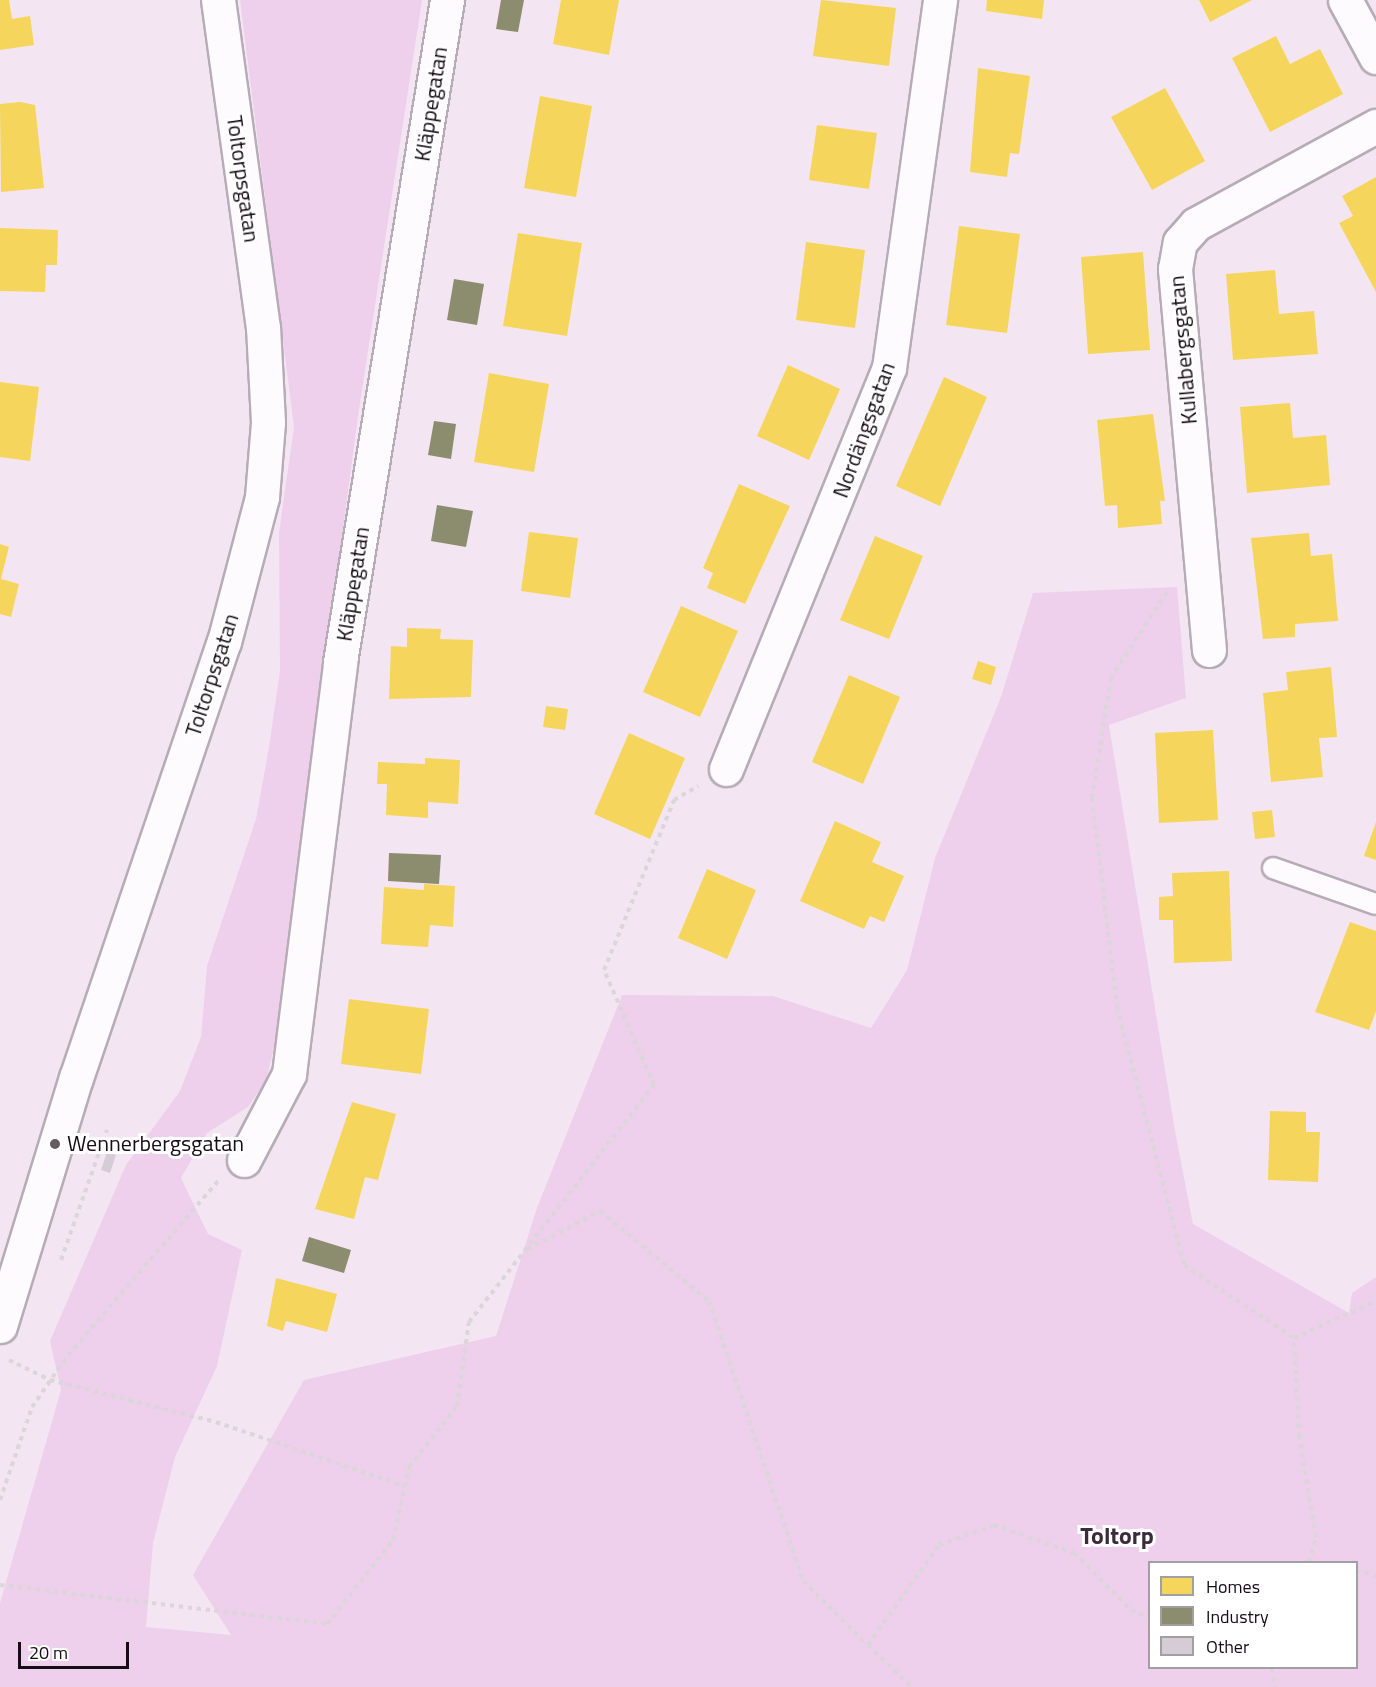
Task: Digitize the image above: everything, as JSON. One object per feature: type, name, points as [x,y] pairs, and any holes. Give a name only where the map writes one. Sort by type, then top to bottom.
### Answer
[{"type":"street","name":"Toltorpsgatan","points":[[0,1326],[76,1078],[224,642],[262,497],[268,422],[263,328],[218,0]]},
{"type":"street","name":"Kläppegatan","points":[[244,1160],[289,1074],[340,662],[447,0]]},
{"type":"street","name":"Nordängsgatan","points":[[726,769],[889,368],[940,0]]},
{"type":"street","points":[[1345,0],[1376,57]]},
{"type":"street","name":"Kullabergsgatan","points":[[1209,650],[1175,269],[1180,242],[1196,224],[1376,126]]},
{"type":"lane","points":[[1273,868],[1376,904]]},
{"type":"path","points":[[1200,543],[1111,678],[1092,798],[1111,961],[1117,1007],[1184,1264],[1294,1338]]},
{"type":"path","points":[[0,1585],[327,1624],[393,1540],[409,1467],[457,1406],[469,1322],[654,1085],[604,970],[674,800],[726,769]]},
{"type":"path","points":[[94,1142],[100,1145]]},
{"type":"path","points":[[0,1500],[14,1447],[50,1380],[202,1194],[244,1160]]},
{"type":"path","points":[[525,1250],[600,1211],[709,1301],[803,1581],[912,1687]]},
{"type":"path","points":[[1294,1338],[1376,1301]]},
{"type":"path","points":[[1294,1338],[1299,1437],[1316,1538],[1309,1561]]},
{"type":"path","points":[[0,1358],[50,1380],[216,1422],[404,1486]]},
{"type":"path","points":[[868,1645],[939,1545],[994,1525],[1074,1553],[1131,1610],[1148,1618]]},
{"type":"path","points":[[1358,1571],[1376,1576]]},
{"type":"path","points":[[1272,1669],[1275,1687]]},
{"type":"shaded area","points":[[240,0],[422,0],[358,416],[275,1043],[266,1081],[248,1107],[207,1133],[181,1178],[208,1234],[242,1250],[217,1366],[175,1457],[153,1543],[146,1627],[231,1635],[193,1575],[304,1380],[496,1336],[537,1208],[622,995],[773,996],[871,1028],[907,970],[935,858],[1001,697],[1033,593],[1177,587],[1186,698],[1109,725],[1175,1131],[1193,1224],[1349,1313],[1352,1293],[1376,1277],[1376,1687],[0,1687],[0,1603],[61,1390],[50,1341],[126,1165],[180,1091],[201,1037],[207,966],[256,819],[280,671],[279,533],[294,427]]},
{"type":"building: Homes","points":[[0,0],[9,0],[12,19],[30,16],[34,45],[0,50]]},
{"type":"building: Homes","points":[[561,0],[619,0],[609,55],[553,44]]},
{"type":"building: Homes","points":[[821,0],[896,8],[889,66],[813,56]]},
{"type":"building: Homes","points":[[987,0],[1044,0],[1042,19],[986,11]]},
{"type":"building: Homes","points":[[1199,0],[1252,0],[1210,22]]},
{"type":"building: Homes","points":[[1276,36],[1290,64],[1320,49],[1343,94],[1270,132],[1232,58]]},
{"type":"building: Homes","points":[[978,68],[1030,76],[1019,154],[1010,153],[1007,177],[970,172]]},
{"type":"building: Homes","points":[[1165,88],[1205,161],[1152,190],[1111,117]]},
{"type":"building: Homes","points":[[540,96],[592,106],[576,197],[524,188]]},
{"type":"building: Homes","points":[[20,102],[35,105],[44,188],[1,192],[0,104]]},
{"type":"building: Homes","points":[[817,125],[877,133],[869,189],[809,180]]},
{"type":"building: Homes","points":[[1376,177],[1376,292],[1339,223],[1353,216],[1342,196]]},
{"type":"building: Homes","points":[[959,226],[1020,234],[1007,333],[946,325]]},
{"type":"building: Homes","points":[[0,228],[58,230],[57,265],[46,265],[45,292],[0,291]]},
{"type":"building: Homes","points":[[518,233],[582,243],[567,336],[503,326]]},
{"type":"building: Homes","points":[[806,242],[865,250],[855,328],[796,320]]},
{"type":"building: Homes","points":[[1143,252],[1150,350],[1088,354],[1081,257]]},
{"type":"building: Homes","points":[[1275,270],[1279,314],[1314,311],[1318,354],[1233,360],[1226,274]]},
{"type":"building: Homes","points":[[788,365],[840,389],[809,460],[757,436]]},
{"type":"building: Homes","points":[[489,373],[549,384],[534,472],[474,462]]},
{"type":"building: Homes","points":[[944,377],[987,397],[940,506],[896,486]]},
{"type":"building: Homes","points":[[0,382],[39,387],[30,461],[0,457]]},
{"type":"building: Homes","points":[[1290,403],[1293,438],[1326,435],[1330,485],[1247,493],[1240,407]]},
{"type":"building: Homes","points":[[1153,414],[1165,501],[1160,501],[1162,524],[1118,528],[1117,505],[1105,506],[1097,420]]},
{"type":"building: Homes","points":[[739,484],[790,506],[745,604],[707,588],[713,573],[703,568]]},
{"type":"building: Homes","points":[[529,532],[578,538],[570,598],[521,591]]},
{"type":"building: Homes","points":[[1309,533],[1311,556],[1332,554],[1338,621],[1295,624],[1295,637],[1263,639],[1251,538]]},
{"type":"building: Homes","points":[[875,536],[923,556],[889,639],[840,620]]},
{"type":"building: Homes","points":[[0,544],[9,547],[1,579],[19,584],[11,617],[0,614]]},
{"type":"building: Homes","points":[[681,606],[738,631],[700,717],[643,692]]},
{"type":"building: Homes","points":[[407,628],[441,629],[440,639],[473,640],[471,697],[389,699],[391,646],[407,647]]},
{"type":"building: Homes","points":[[978,661],[996,667],[991,685],[972,679]]},
{"type":"building: Homes","points":[[1331,667],[1337,737],[1319,738],[1323,777],[1271,782],[1263,693],[1288,690],[1286,672]]},
{"type":"building: Homes","points":[[849,675],[900,697],[863,784],[812,762]]},
{"type":"building: Homes","points":[[546,706],[568,709],[565,730],[543,727]]},
{"type":"building: Homes","points":[[1213,730],[1218,820],[1159,823],[1155,733]]},
{"type":"building: Homes","points":[[629,733],[685,758],[650,839],[594,814]]},
{"type":"building: Homes","points":[[425,758],[460,760],[458,804],[428,802],[428,818],[386,815],[387,784],[377,784],[378,762],[425,764]]},
{"type":"building: Homes","points":[[1272,810],[1275,837],[1255,839],[1252,812]]},
{"type":"building: Homes","points":[[835,821],[881,842],[872,862],[904,876],[884,922],[870,916],[864,929],[800,901]]},
{"type":"building: Homes","points":[[1376,822],[1376,860],[1364,856]]},
{"type":"building: Homes","points":[[707,869],[756,890],[727,959],[678,938]]},
{"type":"building: Homes","points":[[1229,871],[1232,961],[1174,963],[1173,920],[1159,920],[1159,897],[1173,896],[1172,873]]},
{"type":"building: Homes","points":[[424,884],[455,886],[453,927],[430,925],[428,947],[381,944],[384,887],[424,890]]},
{"type":"building: Homes","points":[[1350,922],[1376,931],[1376,1011],[1369,1030],[1315,1012]]},
{"type":"building: Homes","points":[[349,999],[429,1009],[421,1074],[341,1064]]},
{"type":"building: Homes","points":[[352,1102],[396,1114],[378,1180],[365,1177],[354,1219],[315,1209]]},
{"type":"building: Homes","points":[[1270,1111],[1306,1112],[1306,1132],[1320,1132],[1318,1182],[1268,1180]]},
{"type":"building: Homes","points":[[276,1278],[337,1294],[327,1332],[286,1321],[283,1331],[267,1326]]},
{"type":"building: Industry","points":[[501,0],[524,0],[518,32],[496,29]]},
{"type":"building: Industry","points":[[454,279],[484,284],[477,325],[447,320]]},
{"type":"building: Industry","points":[[434,421],[456,424],[451,459],[428,455]]},
{"type":"building: Industry","points":[[437,505],[473,511],[466,547],[431,541]]},
{"type":"building: Industry","points":[[389,853],[441,855],[439,884],[388,881]]},
{"type":"building: Industry","points":[[309,1237],[351,1250],[344,1273],[302,1261]]},
{"type":"building: Other","points":[[107,1152],[116,1155],[110,1173],[101,1170]]},
{"type":"place","name":"Wennerbergsgatan","points":[[55,1144]]},
{"type":"district","name":"Toltorp","points":[[1117,1536]]}]
